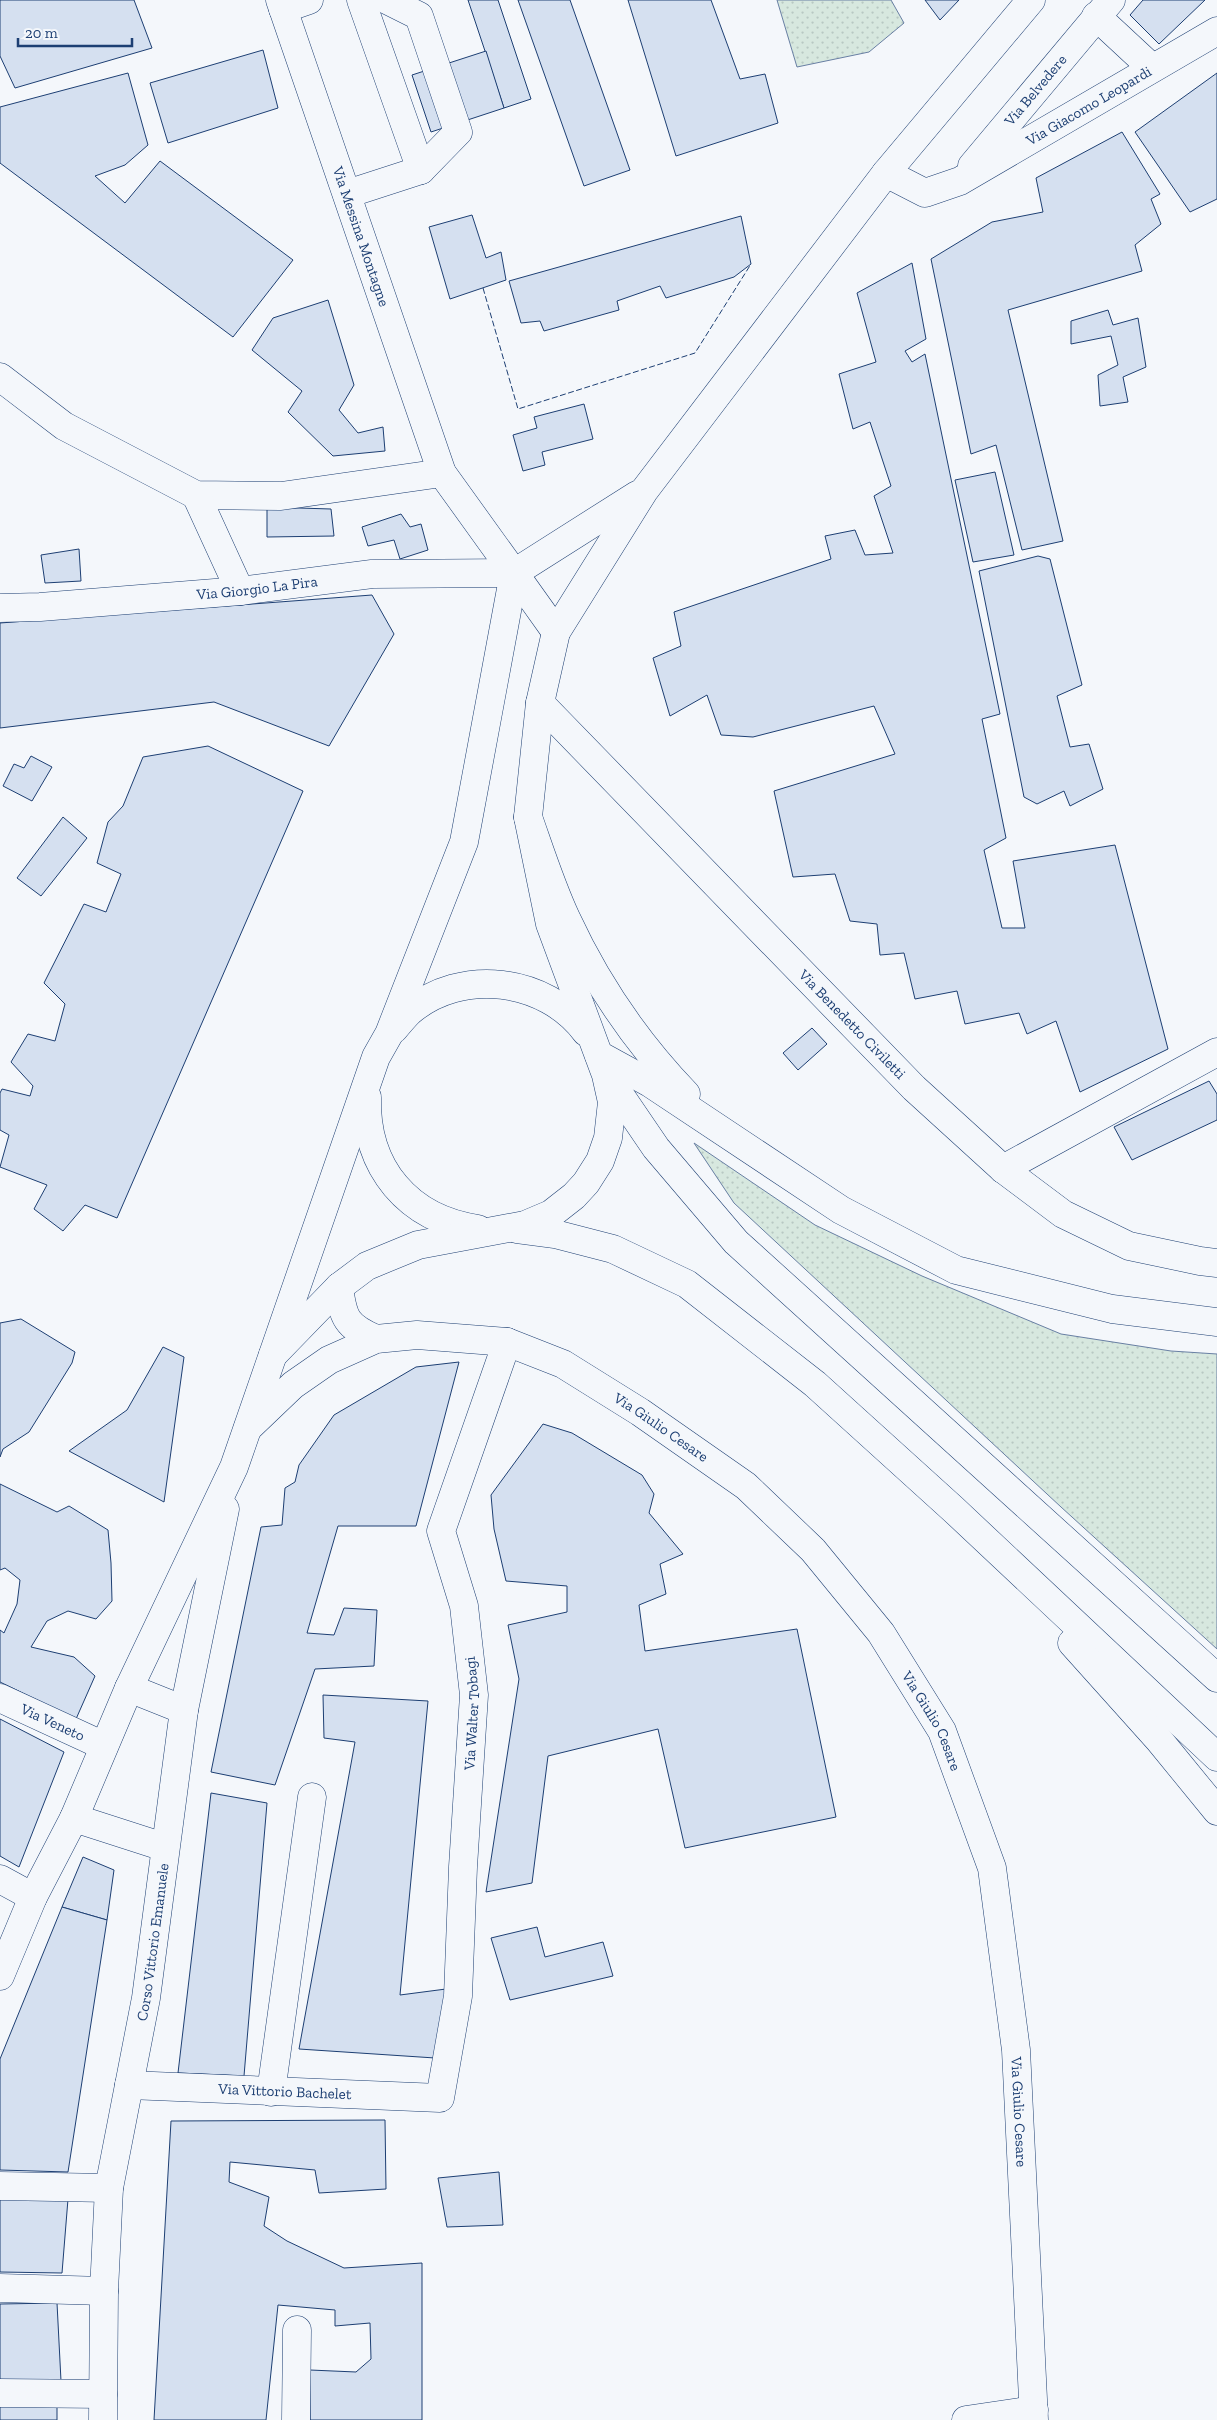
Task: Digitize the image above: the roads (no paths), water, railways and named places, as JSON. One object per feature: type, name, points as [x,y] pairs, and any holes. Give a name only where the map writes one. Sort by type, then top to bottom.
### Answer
[{"type":"main road","points":[[281,4],[309,0]]},
{"type":"main road","points":[[361,0],[421,170]]},
{"type":"main road","points":[[346,194],[421,170],[458,132],[419,16],[387,0]]},
{"type":"main road","points":[[273,1355],[339,1288],[366,1266],[418,1244],[525,1225],[551,1214],[574,1196],[586,1183],[600,1161],[608,1138],[612,1102],[600,1058],[550,924],[528,818],[540,703],[556,632],[644,491],[886,173],[1031,0]]},
{"type":"main road","name":"Via Messina Montagne","points":[[281,4],[442,473],[556,632]]},
{"type":"main road","points":[[1104,8],[1152,68]]},
{"type":"main road","name":"Via Belvedere","points":[[960,181],[1104,8]]},
{"type":"main road","name":"Via Giacomo Leopardi","points":[[886,173],[925,193],[960,181],[1217,30]]},
{"type":"main road","points":[[5,386],[64,426],[196,495],[281,496],[442,473]]},
{"type":"main road","points":[[390,1034],[464,842],[514,573],[644,491]]},
{"type":"main road","points":[[196,495],[240,591]]},
{"type":"main road","name":"Via Giorgio La Pira","points":[[0,608],[40,607],[240,591],[372,574],[514,573]]},
{"type":"main road","name":"Via Benedetto Civiletti","points":[[540,703],[914,1088],[1002,1169],[1063,1214],[1129,1246],[1217,1263]]},
{"type":"main road","points":[[528,818],[565,917],[593,972],[629,1026],[662,1069],[726,1135]]},
{"type":"main road","points":[[0,1976],[33,1897],[74,1818],[129,1688],[234,1467],[376,1057],[390,1034],[410,1011],[439,994],[470,984],[502,984],[535,992],[560,1006],[581,1025],[656,1148],[736,1242],[1217,1678]]},
{"type":"main road","points":[[1002,1169],[1217,1052]]},
{"type":"main road","points":[[376,1057],[367,1086],[366,1120],[374,1150],[389,1178],[403,1195],[420,1209],[457,1226],[555,1234],[613,1249],[687,1284],[815,1384],[953,1509],[1217,1757]]},
{"type":"main road","points":[[600,1058],[650,1083],[841,1210],[956,1270],[1112,1309],[1217,1322]]},
{"type":"main road","points":[[339,1288],[342,1313],[357,1331],[376,1339]]},
{"type":"main road","name":"Via Giulio Cesare","points":[[376,1339],[417,1335],[507,1342],[563,1364],[640,1412],[746,1486],[813,1550],[881,1633],[942,1731],[992,1868],[1016,2050],[1034,2415]]},
{"type":"main road","points":[[248,1428],[294,1385],[329,1360],[376,1339]]},
{"type":"main road","name":"Via Walter Tobagi","points":[[440,2098],[458,1996],[463,1868],[474,1695],[464,1606],[442,1531],[507,1342]]},
{"type":"main road","name":"Corso Vittorio Emanuele","points":[[103,2407],[104,2292],[109,2188],[146,1998],[164,1847],[184,1710],[234,1467]]},
{"type":"main road","points":[[953,1509],[1159,1740],[1217,1811]]},
{"type":"main road","points":[[129,1688],[184,1710]]},
{"type":"main road","name":"Via Veneto","points":[[0,1698],[104,1746]]},
{"type":"main road","points":[[271,2092],[312,1797]]},
{"type":"main road","points":[[74,1818],[164,1847]]},
{"type":"main road","points":[[0,1879],[33,1897]]},
{"type":"main road","name":"Via Vittorio Bachelet","points":[[129,2085],[440,2098]]},
{"type":"main road","points":[[0,2186],[109,2188]]},
{"type":"main road","points":[[0,2288],[104,2292]]},
{"type":"main road","points":[[296,2420],[297,2330]]},
{"type":"main road","points":[[0,2393],[103,2407]]},
{"type":"main road","points":[[966,2420],[1034,2415]]}]
